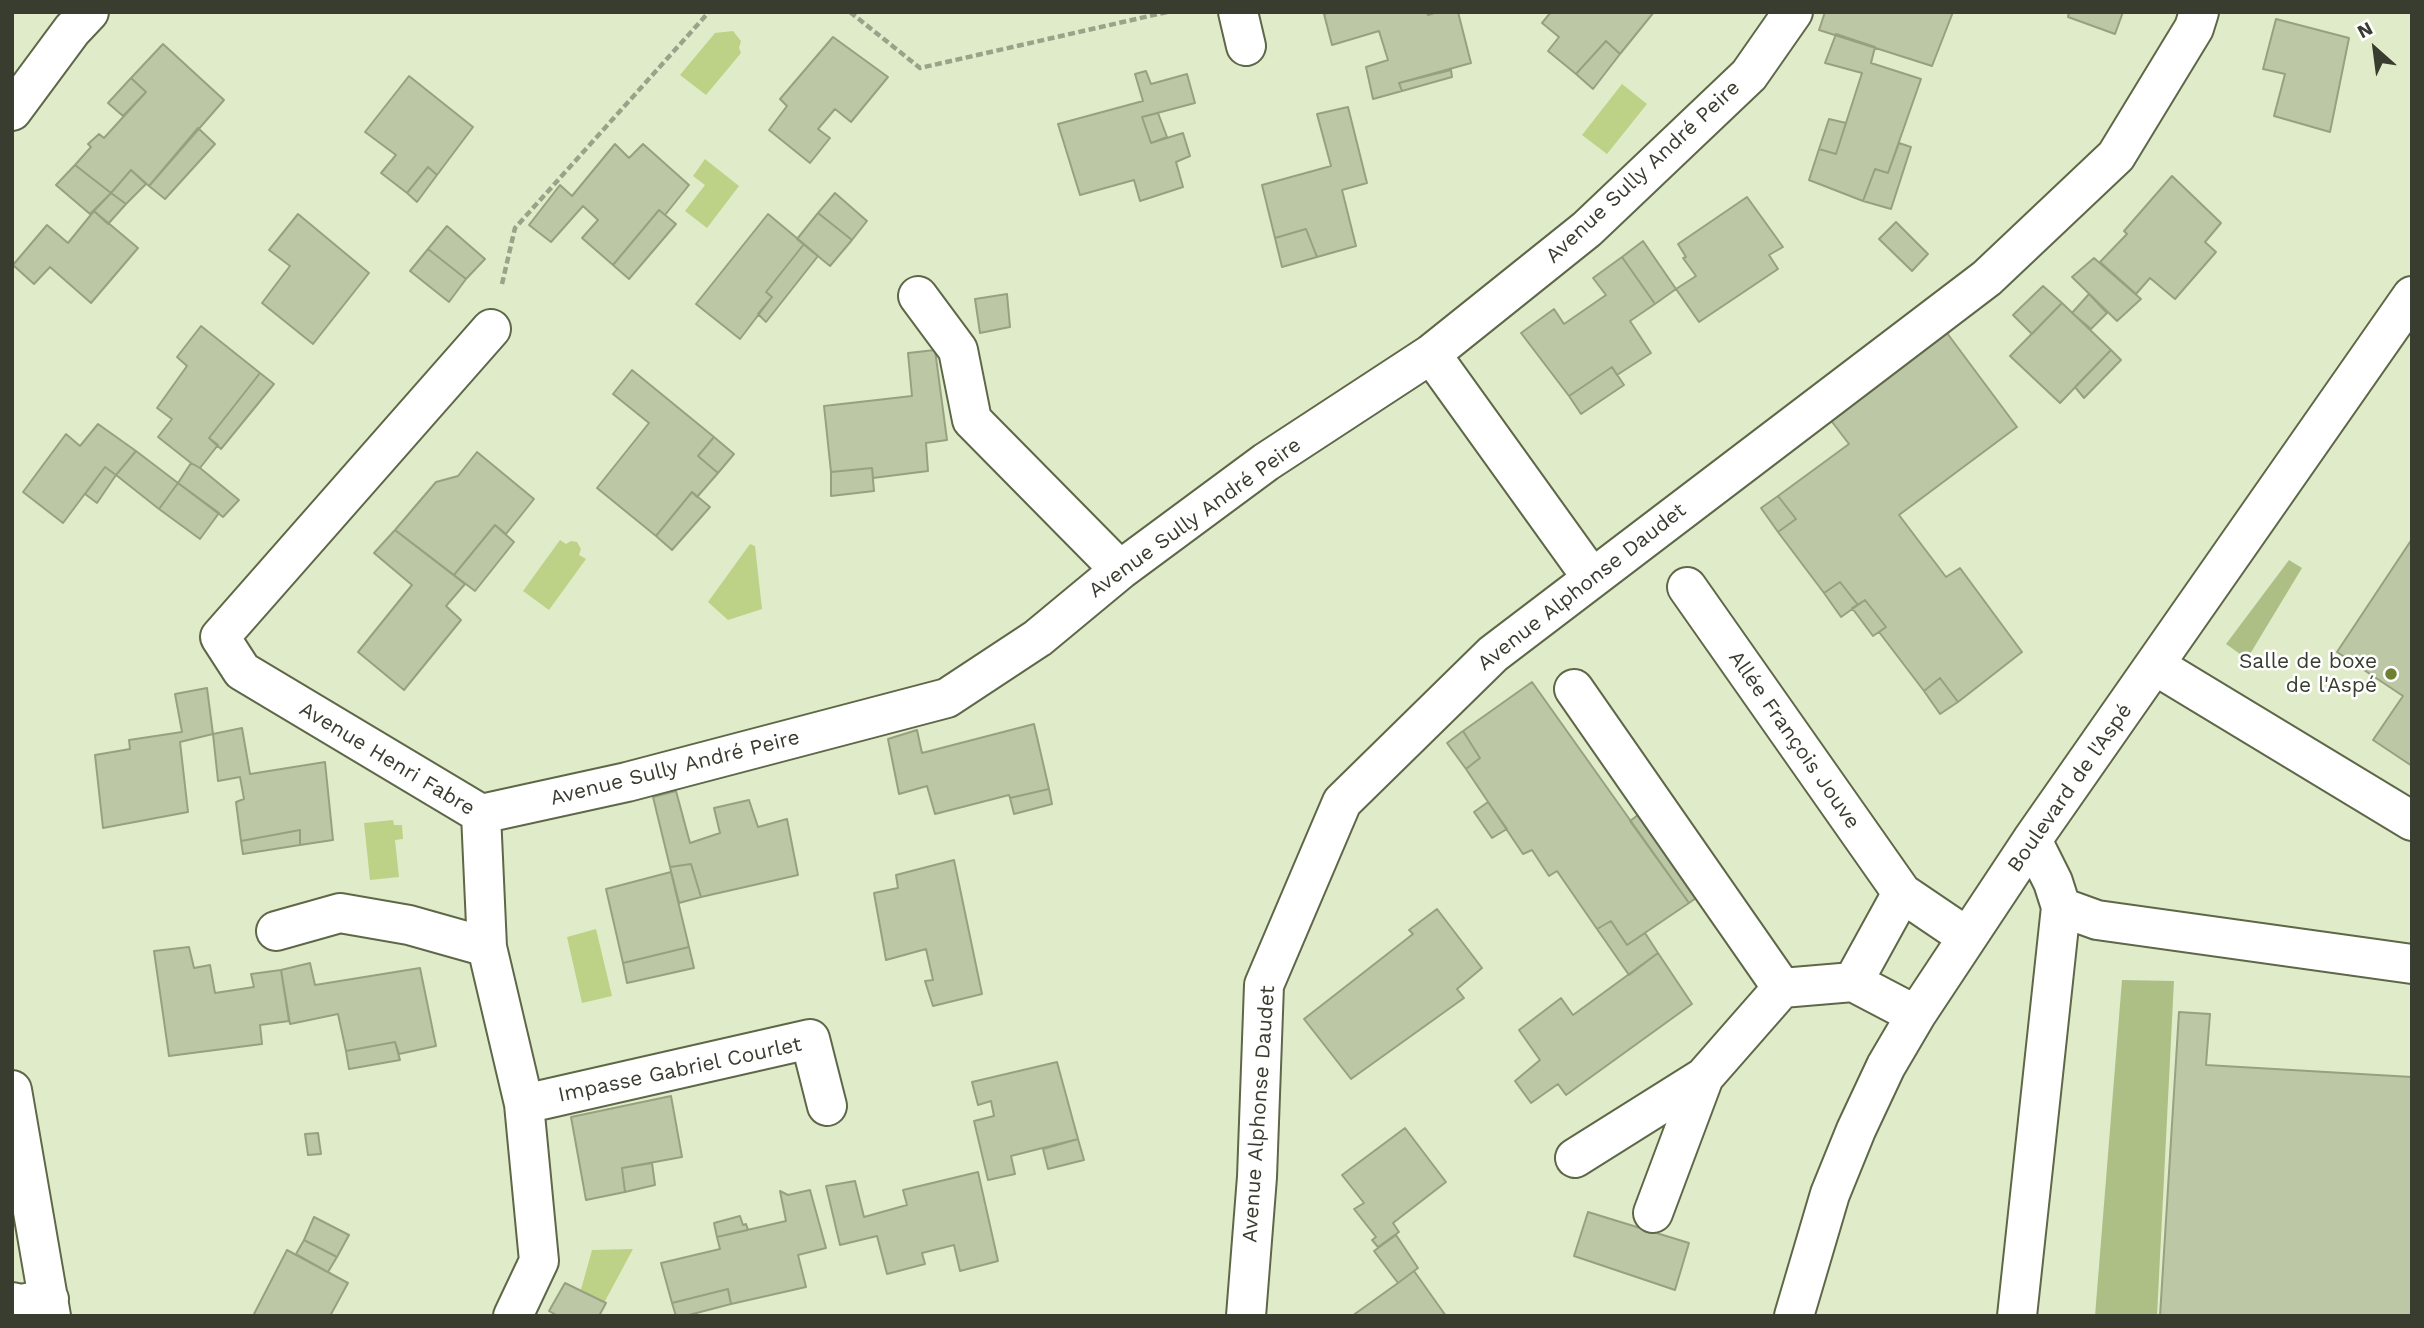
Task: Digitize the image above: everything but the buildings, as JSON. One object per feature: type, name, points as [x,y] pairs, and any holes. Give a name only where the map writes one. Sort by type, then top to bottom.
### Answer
[{"type":"street","points":[[12,111],[72,30],[89,12]]},
{"type":"street","name":"Avenue Sully André Peire","points":[[481,814],[626,782],[947,698],[1038,638],[1120,570],[1266,463],[1431,354],[1587,229],[1749,75],[1793,12]]},
{"type":"street","name":"Avenue Alphonse Daudet","points":[[1246,1316],[1257,1177],[1264,985],[1342,802],[1493,654],[1987,278],[2116,156],[2194,28],[2199,12]]},
{"type":"street","points":[[918,296],[958,350],[972,420],[1120,570]]},
{"type":"street","name":"Boulevard de l'Aspé","points":[[1794,1316],[1826,1207],[1856,1130],[1886,1066],[1916,1015],[2032,841],[2412,296]]},
{"type":"street","name":"Avenue Henri Fabre","points":[[491,329],[220,637],[242,671],[481,814],[487,947],[524,1104],[538,1261],[513,1316]]},
{"type":"street","points":[[1431,354],[1592,578]]},
{"type":"street","name":"Allée François Jouve","points":[[1686,587],[1902,893],[1967,937]]},
{"type":"street","points":[[2156,666],[2412,821]]},
{"type":"street","points":[[1574,690],[1782,988]]},
{"type":"street","points":[[2017,1316],[2061,907],[2053,882],[2032,841]]},
{"type":"street","points":[[1853,982],[1902,893]]},
{"type":"street","points":[[2061,907],[2097,920],[2412,964]]},
{"type":"street","points":[[276,931],[340,913],[409,925],[487,947]]},
{"type":"street","points":[[1575,1158],[1704,1077],[1782,988],[1853,982],[1916,1015]]},
{"type":"street","name":"Impasse Gabriel Courlet","points":[[524,1104],[810,1039],[827,1106]]},
{"type":"street","points":[[1653,1213],[1704,1077]]},
{"type":"street","points":[[12,1090],[37,1306]]},
{"type":"path","points":[[491,329],[515,228],[709,12]]},
{"type":"path","points":[[850,12],[920,68],[1167,12]]},
{"type":"shaded area","points":[[733,31],[741,41],[741,53],[706,95],[680,75],[715,33]]},
{"type":"shaded area","points":[[1622,84],[1647,104],[1607,154],[1582,135]]},
{"type":"shaded area","points":[[705,159],[739,186],[707,228],[685,211],[705,185],[693,176]]},
{"type":"shaded area","points":[[560,540],[566,544],[577,542],[581,549],[579,555],[586,559],[549,610],[523,591]]},
{"type":"shaded area","points":[[750,544],[755,546],[762,609],[728,620],[708,602]]},
{"type":"shaded area","points":[[2289,560],[2302,568],[2247,659],[2226,644]]},
{"type":"shaded area","points":[[393,820],[394,825],[402,825],[403,839],[395,840],[399,877],[370,880],[364,823]]},
{"type":"shaded area","points":[[596,929],[612,996],[582,1003],[567,937]]},
{"type":"shaded area","points":[[2122,980],[2174,981],[2157,1316],[2095,1316]]},
{"type":"shaded area","points":[[633,1249],[604,1303],[580,1293],[592,1250]]},
{"type":"place","name":"Salle de boxe de l'Aspé","points":[[2391,674]]}]
